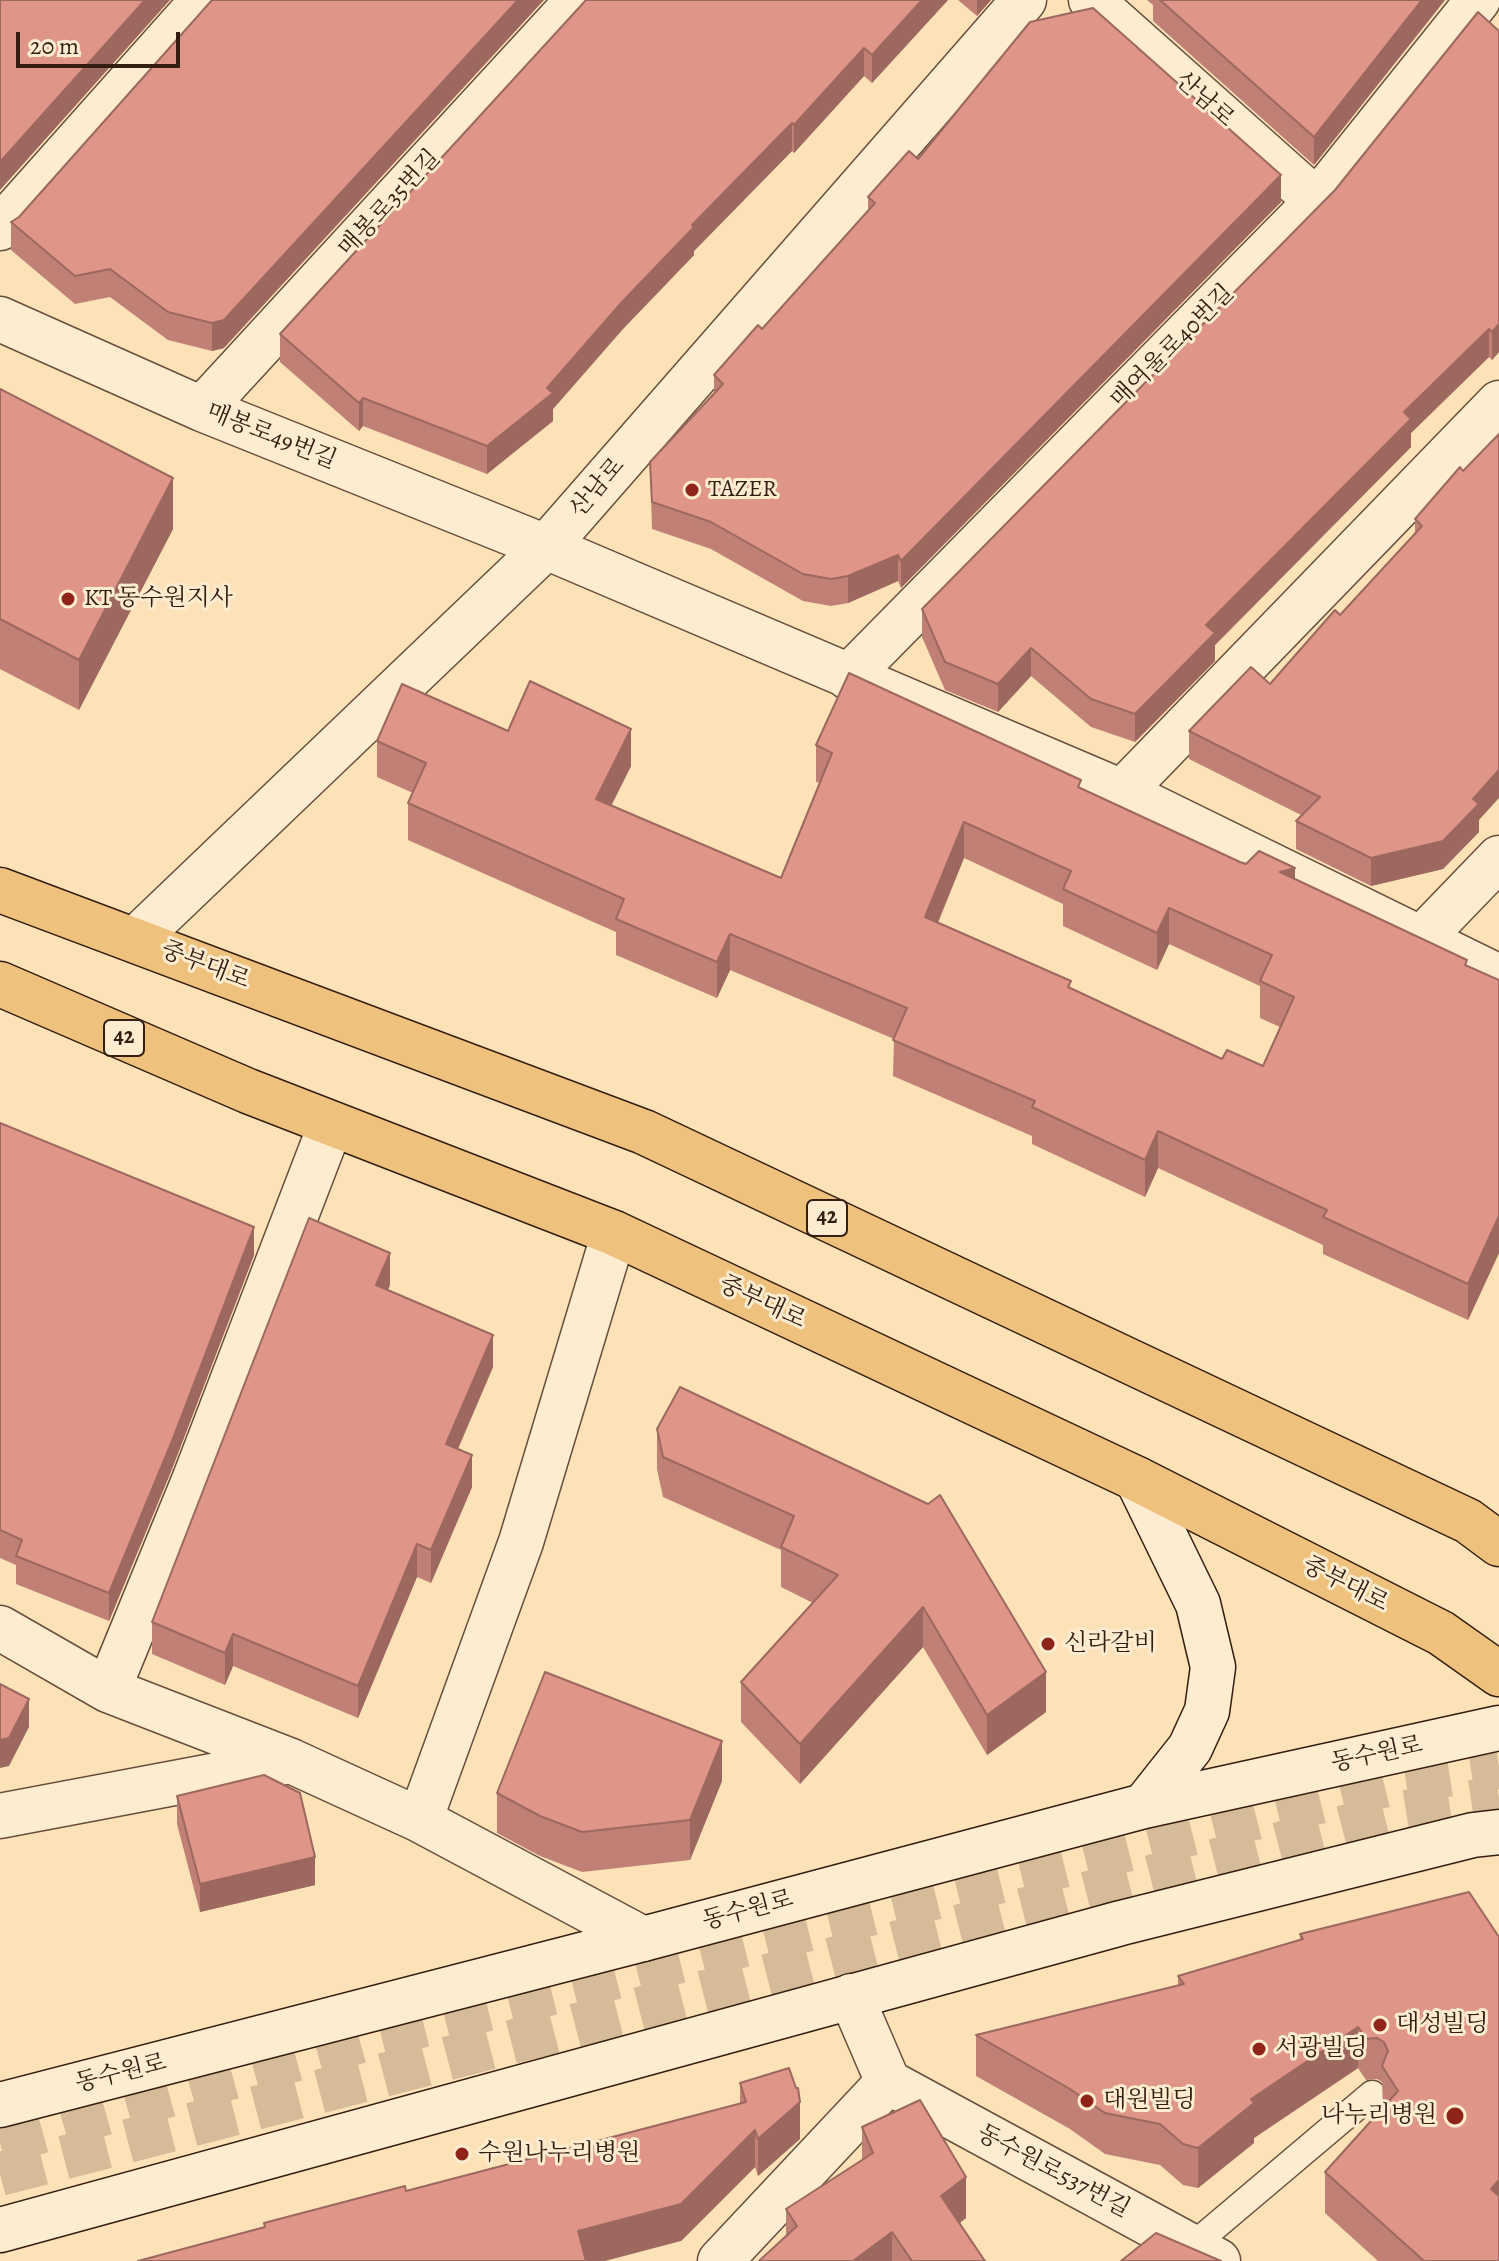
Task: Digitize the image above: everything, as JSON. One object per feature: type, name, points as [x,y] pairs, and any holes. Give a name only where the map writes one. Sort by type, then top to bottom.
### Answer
[{"type":"main road","name":"중부대로","points":[[0,890],[644,1132],[1489,1533]]},
{"type":"main road","name":"중부대로","points":[[0,984],[248,1091],[614,1233],[1137,1479],[1441,1633],[1499,1674]]},
{"type":"street","points":[[0,228],[203,0]]},
{"type":"street","name":"매봉로35번길","points":[[202,409],[578,0]]},
{"type":"street","name":"산남로","points":[[135,940],[546,547],[1024,0]]},
{"type":"street","name":"산남로","points":[[1091,0],[1317,201]]},
{"type":"street","name":"매여울로40번길","points":[[848,677],[1317,201],[1478,0]]},
{"type":"street","name":"매봉로49번길","points":[[0,319],[202,409],[546,547]]},
{"type":"street","points":[[1122,792],[1499,403]]},
{"type":"street","points":[[546,547],[1122,792],[1499,977]]},
{"type":"street","points":[[1420,940],[1499,858]]},
{"type":"street","points":[[108,1690],[195,1478],[331,1124]]},
{"type":"street","points":[[420,1820],[521,1542],[614,1233]]},
{"type":"street","points":[[1137,1479],[1198,1604],[1213,1667],[1207,1711],[1190,1748],[1144,1806]]},
{"type":"street","points":[[0,1628],[108,1690],[291,1761],[420,1820],[643,1939]]},
{"type":"street","name":"동수원로","points":[[0,2105],[1144,1806],[1499,1728]]},
{"type":"street","points":[[0,1816],[291,1761]]},
{"type":"street","points":[[0,2230],[1152,1915],[1473,1835],[1499,1832]]},
{"type":"street","points":[[720,2261],[888,2082],[851,1996]]},
{"type":"street","name":"동수원로537번길","points":[[888,2082],[1180,2248]]},
{"type":"lane","points":[[1180,2248],[1372,2094]]},
{"type":"building","points":[[0,0],[145,0],[0,162]]},
{"type":"building","points":[[212,0],[518,0],[224,320],[212,323],[168,312],[110,269],[75,276],[11,222],[19,217]]},
{"type":"building","points":[[586,0],[922,0],[872,55],[864,48],[794,125],[792,123],[692,225],[694,227],[622,302],[547,388],[553,393],[487,446],[363,398],[359,403],[280,334]]},
{"type":"building","points":[[1160,0],[1422,0],[1314,137]]},
{"type":"building","points":[[1093,8],[1281,175],[901,561],[898,555],[848,576],[831,579],[803,574],[711,522],[652,502],[650,462],[723,384],[714,375],[758,325],[762,329],[875,203],[868,197],[909,151],[918,159],[1030,22]]},
{"type":"building","points":[[1478,12],[1499,31],[1499,324],[1492,332],[1489,329],[1404,412],[1411,419],[1206,625],[1215,633],[1135,714],[1091,699],[1031,648],[998,684],[945,662],[922,609],[1335,190]]},
{"type":"building","name":"KT 동수원지사","points":[[0,389],[173,478],[79,660],[0,619]]},
{"type":"building","points":[[1499,434],[1499,770],[1473,799],[1479,804],[1443,841],[1371,858],[1296,821],[1320,797],[1189,731],[1251,667],[1270,684],[1335,610],[1340,615],[1422,526],[1415,519],[1460,467],[1463,471]]},
{"type":"building","points":[[849,673],[1081,780],[1078,787],[1240,862],[1246,864],[1259,851],[1295,868],[1280,872],[1467,960],[1465,965],[1499,980],[1499,1216],[1468,1284],[1323,1217],[1327,1210],[1158,1131],[1145,1160],[1032,1107],[1035,1101],[893,1040],[907,1008],[730,934],[717,962],[616,919],[624,899],[408,803],[426,763],[377,741],[402,684],[508,731],[530,681],[631,729],[596,799],[781,878],[832,753],[816,745]],"holes":[[[964,822],[1071,871],[1063,889],[1157,933],[1169,908],[1272,955],[1260,981],[1294,997],[1263,1066],[1227,1050],[1222,1059],[1068,987],[1071,981],[925,917]]]},
{"type":"building","points":[[0,1123],[254,1227],[172,1441],[109,1593],[16,1556],[22,1540],[0,1530]]},
{"type":"building","points":[[309,1218],[390,1253],[376,1285],[493,1335],[446,1444],[472,1455],[431,1550],[417,1544],[358,1686],[233,1634],[225,1653],[152,1622]]},
{"type":"building","points":[[680,1387],[928,1504],[940,1495],[1046,1672],[987,1715],[923,1607],[800,1744],[741,1682],[838,1575],[781,1547],[794,1516],[663,1457],[657,1429]]},
{"type":"building","points":[[545,1672],[722,1741],[690,1820],[582,1832],[540,1816],[497,1793]]},
{"type":"building","points":[[0,1684],[29,1699],[9,1738],[0,1740]]},
{"type":"building","points":[[264,1775],[300,1793],[315,1857],[200,1884],[177,1796]]},
{"type":"building","points":[[1469,1892],[1499,1937],[1499,2180],[1491,2189],[1499,2196],[1499,2261],[1424,2261],[1325,2172],[1398,2091],[1382,2066],[1388,2051],[1384,2042],[1377,2038],[1366,2039],[1358,2027],[1251,2099],[1254,2103],[1198,2148],[1183,2144],[1160,2124],[1105,2113],[1070,2089],[976,2035],[1184,1984],[1178,1976],[1303,1939],[1300,1934]]},
{"type":"building","points":[[789,2068],[798,2088],[800,2102],[758,2139],[755,2130],[681,2204],[578,2231],[586,2261],[138,2261],[265,2227],[264,2223],[405,2186],[406,2191],[746,2102],[740,2083]]},
{"type":"building","points":[[920,2100],[966,2177],[941,2196],[985,2261],[912,2261],[892,2232],[853,2261],[759,2261],[797,2226],[786,2209],[873,2153],[862,2127]]},
{"type":"building","points":[[1156,2233],[1221,2261],[1121,2261]]},
{"type":"tunnel","points":[[0,2143],[368,2039],[1395,1783],[1499,1767]]},
{"type":"tunnel","points":[[0,2174],[1399,1813],[1499,1798]]},
{"type":"place","name":"TAZER","points":[[692,490]]},
{"type":"place","name":"KT 동수원지사","points":[[68,599]]},
{"type":"place","name":"신라갈비","points":[[1048,1644]]},
{"type":"place","name":"대성빌딩","points":[[1380,2025]]},
{"type":"place","name":"서광빌딩","points":[[1259,2049]]},
{"type":"place","name":"대원빌딩","points":[[1087,2101]]},
{"type":"place","name":"나누리병원","points":[[1455,2116]]},
{"type":"place","name":"수원나누리병원","points":[[462,2154]]}]
